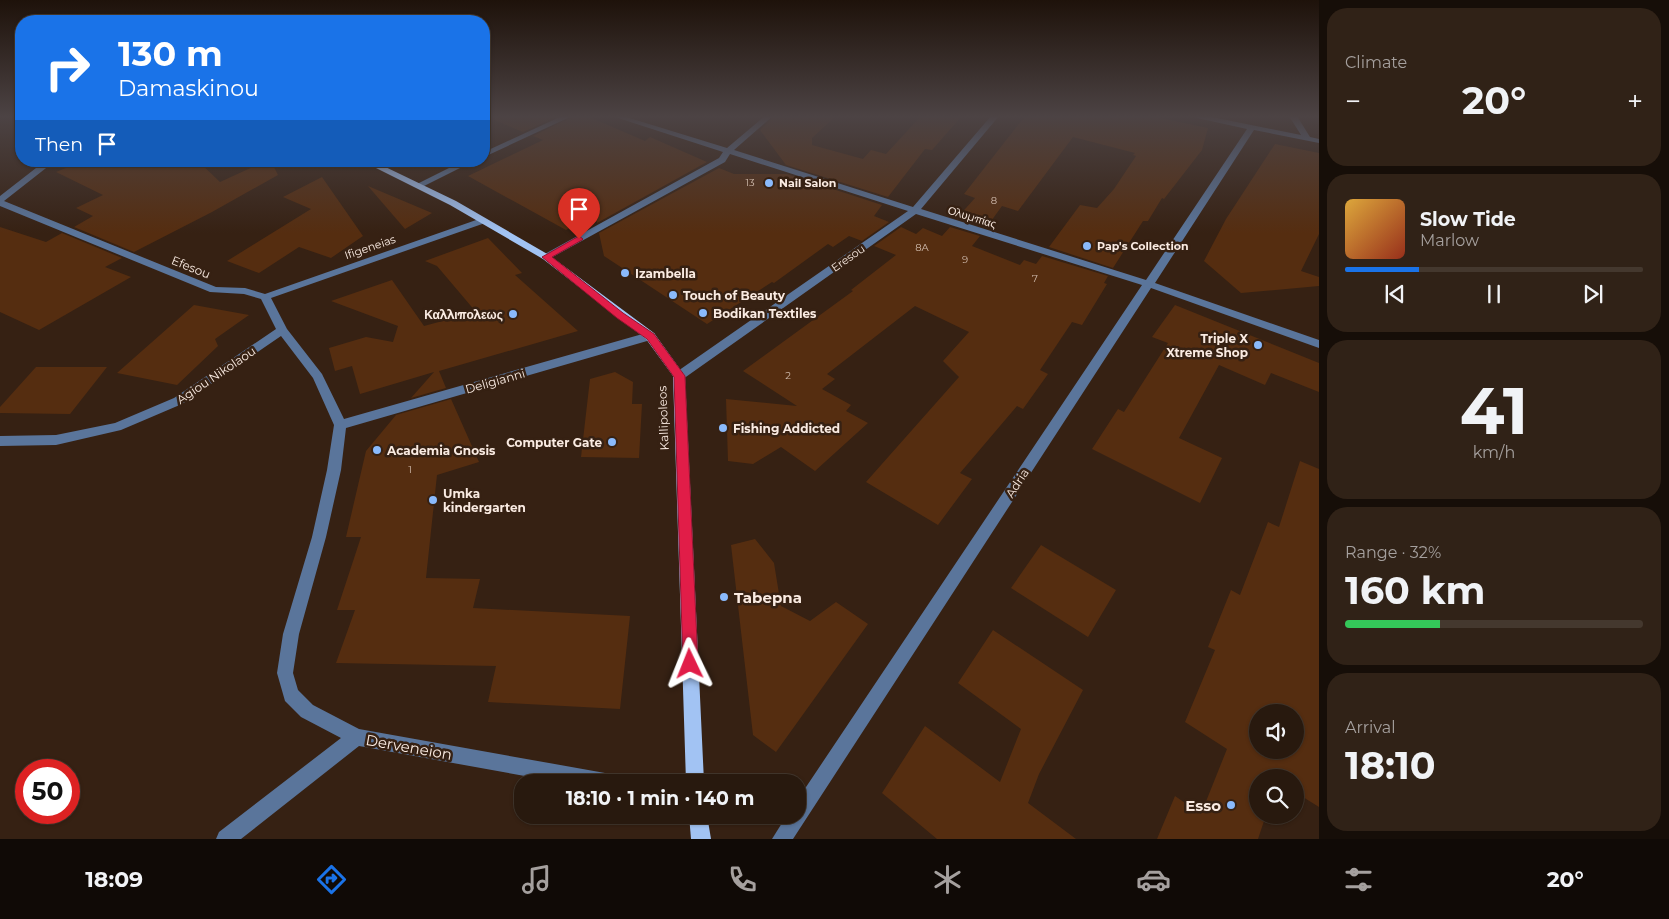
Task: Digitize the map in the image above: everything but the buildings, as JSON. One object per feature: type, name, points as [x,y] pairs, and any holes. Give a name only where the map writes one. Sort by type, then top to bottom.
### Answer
[{"type":"main road","name":"Kallipoleos","points":[[378,167],[453,203],[546,257],[620,316],[650,336],[679,376],[695,774]]},
{"type":"main road","points":[[699,824],[701,839]]},
{"type":"street","points":[[546,257],[722,160],[725,155]]},
{"type":"street","name":"Ολυμπίας","points":[[737,155],[1148,284],[1319,344]]},
{"type":"street","name":"Eresou","points":[[679,376],[914,211],[962,155]]},
{"type":"street","name":"Adria","points":[[782,839],[1233,155]]},
{"type":"street","points":[[0,201],[43,167]]},
{"type":"street","points":[[417,186],[457,167]]},
{"type":"street","name":"Efesou","points":[[0,201],[214,290],[245,291],[265,296]]},
{"type":"street","name":"Ifigeneias","points":[[265,296],[482,221]]},
{"type":"street","points":[[265,296],[282,330],[318,377],[340,426]]},
{"type":"street","name":"Agiou Nikolaou","points":[[0,441],[56,440],[117,427],[178,401],[282,330]]},
{"type":"street","name":"Deligianni","points":[[340,426],[650,336]]},
{"type":"street","name":"Derveneion","points":[[340,426],[327,502],[307,583],[291,634],[285,672],[291,695],[307,712],[357,738],[560,774]]},
{"type":"street","points":[[226,839],[357,738]]},
{"type":"place","name":"Nail Salon","points":[[769,183]]},
{"type":"place","name":"Pap's Collection","points":[[1087,246]]},
{"type":"place","name":"Izambella","points":[[625,273]]},
{"type":"place","name":"Touch of Beauty","points":[[673,295]]},
{"type":"place","name":"Bodikan Textiles","points":[[703,313]]},
{"type":"place","name":"Καλλιπολεως","points":[[513,314]]},
{"type":"place","name":"Triple X Xtreme Shop","points":[[1258,345]]},
{"type":"place","name":"Fishing Addicted","points":[[723,428]]},
{"type":"place","name":"Computer Gate","points":[[612,442]]},
{"type":"place","name":"Academia Gnosis","points":[[377,450]]},
{"type":"place","name":"Umka kindergarten","points":[[433,500]]},
{"type":"place","name":"Tabepna","points":[[724,597]]},
{"type":"place","name":"Esso","points":[[1231,805]]},
{"type":"route","points":[[579,239],[546,257],[620,316],[650,336],[679,376],[690,664]]}]
